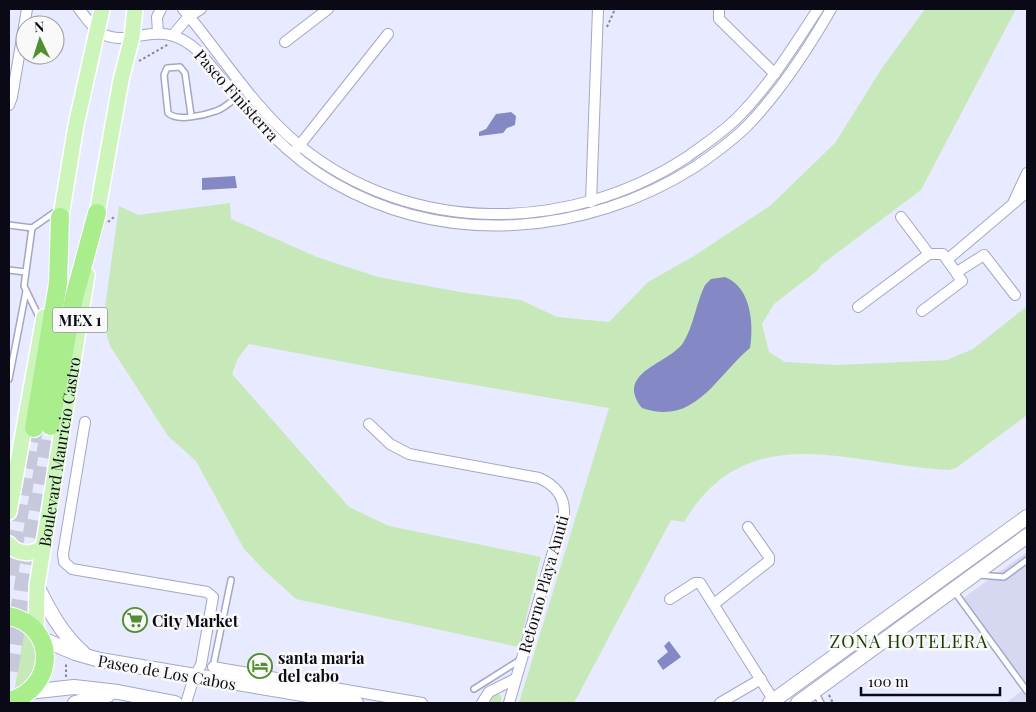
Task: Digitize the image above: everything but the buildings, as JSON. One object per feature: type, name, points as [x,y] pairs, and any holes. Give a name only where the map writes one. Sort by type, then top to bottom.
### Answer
[{"type":"highway","name":"Boulevard Mauricio Castro","points":[[60,217],[58,283],[42,427],[97,213]]},
{"type":"highway","points":[[9,616],[24,622],[38,635],[45,653],[44,667],[27,698],[9,701]]},
{"type":"main road","name":"Boulevard Mauricio Castro","points":[[9,512],[42,329],[64,188],[102,9]]},
{"type":"main road","name":"Boulevard Mauricio Castro","points":[[38,635],[37,586],[97,213],[121,80],[132,37],[135,9]]},
{"type":"main road","points":[[772,702],[948,584],[1027,517]]},
{"type":"main road","points":[[948,584],[974,574],[1027,536]]},
{"type":"main road","points":[[9,544],[18,552],[26,553],[36,552],[44,547]]},
{"type":"main road","points":[[37,586],[56,624],[68,640],[90,658]]},
{"type":"main road","points":[[798,703],[821,696],[927,599]]},
{"type":"main road","name":"Paseo de Los Cabos","points":[[38,635],[90,658],[194,678],[212,674],[321,700],[356,703]]},
{"type":"main road","name":"Paseo de Los Cabos","points":[[27,698],[74,687],[118,692],[175,703]]},
{"type":"main road","points":[[74,703],[118,692]]},
{"type":"street","points":[[9,105],[27,9]]},
{"type":"street","points":[[79,9],[98,31]]},
{"type":"street","points":[[158,33],[157,17],[161,9]]},
{"type":"street","points":[[173,35],[186,12],[201,9]]},
{"type":"street","points":[[591,202],[598,9]]},
{"type":"street","points":[[719,9],[719,19],[775,74]]},
{"type":"street","name":"Paseo Finisterra","points":[[336,178],[401,200],[454,212],[484,215],[530,213],[591,202],[652,178],[703,146],[740,115],[775,74],[818,9]]},
{"type":"street","name":"Paseo Finisterra","points":[[98,31],[116,37],[132,37],[158,33],[173,35],[200,53],[266,129],[377,204],[449,223],[488,226],[563,221],[619,206],[675,180],[710,156],[749,124],[784,82],[831,9]]},
{"type":"street","points":[[285,42],[325,10]]},
{"type":"street","name":"Paseo Finisterra","points":[[186,12],[249,96],[296,150]]},
{"type":"street","points":[[296,150],[388,34]]},
{"type":"street","points":[[740,115],[749,124]]},
{"type":"street","points":[[1013,202],[1027,173]]},
{"type":"street","points":[[948,258],[1027,192]]},
{"type":"street","points":[[901,218],[930,254]]},
{"type":"street","points":[[858,307],[930,254],[939,253],[948,258],[962,279],[961,283],[922,311]]},
{"type":"street","points":[[957,272],[984,255],[1015,295]]},
{"type":"street","points":[[85,422],[63,554],[64,562],[72,569],[209,593],[212,597],[212,608],[201,665],[194,678],[186,703]]},
{"type":"street","name":"Retorno Playa Anuti","points":[[369,424],[390,444],[409,454],[539,478],[548,482],[560,494],[564,514],[515,679],[510,703]]},
{"type":"street","points":[[714,604],[769,561],[769,557],[748,527]]},
{"type":"street","points":[[670,599],[699,582],[761,679],[772,702]]},
{"type":"street","points":[[212,674],[422,703]]},
{"type":"street","points":[[482,703],[489,692],[515,679]]},
{"type":"street","points":[[720,703],[761,679]]},
{"type":"lane","points":[[192,115],[185,73],[180,67],[167,68],[164,76],[168,113],[176,118],[218,111],[237,97]]},
{"type":"lane","points":[[42,329],[39,316],[26,291],[25,272],[32,228],[58,209],[64,188]]},
{"type":"lane","points":[[9,224],[32,228]]},
{"type":"lane","points":[[9,270],[25,272]]},
{"type":"lane","points":[[9,379],[26,291]]},
{"type":"lane","points":[[974,574],[1000,578],[1027,560]]},
{"type":"lane","points":[[212,674],[231,580]]},
{"type":"lane","points":[[948,584],[1027,691]]},
{"type":"lane","points":[[474,689],[521,660]]},
{"type":"path","points":[[66,657],[66,681]]},
{"type":"path","points":[[821,696],[833,703]]},
{"type":"shaded area","points":[[1027,552],[1027,703],[1006,703],[1023,690],[958,602]]},
{"type":"green space","points":[[925,9],[1016,9],[921,190],[821,265],[818,270],[774,304],[762,324],[769,352],[785,362],[837,365],[947,360],[973,349],[1027,306],[1027,415],[956,468],[949,470],[838,456],[803,454],[770,457],[738,468],[710,489],[684,522],[671,520],[574,703],[519,703],[609,408],[392,371],[249,344],[238,358],[232,374],[349,507],[389,526],[541,557],[519,647],[296,599],[244,549],[196,461],[168,436],[110,346],[103,322],[119,206],[138,215],[230,203],[231,219],[317,257],[378,277],[466,293],[521,300],[557,317],[609,322],[648,282],[694,256],[771,205],[835,143],[882,68]]},
{"type":"green space","points":[[25,627],[35,637],[39,671],[14,693]]},
{"type":"green space","points":[[496,693],[502,699],[496,705],[490,699]]},
{"type":"water","points":[[511,112],[516,116],[515,125],[507,128],[503,133],[479,136],[479,132],[486,129],[496,114]]},
{"type":"water","points":[[235,176],[237,188],[202,190],[202,178]]},
{"type":"water","points":[[725,277],[734,282],[740,289],[749,307],[751,318],[750,348],[704,395],[691,404],[677,410],[661,412],[642,408],[635,396],[635,386],[639,377],[683,343],[690,329],[705,285],[711,279]]},
{"type":"water","points":[[669,641],[681,657],[663,670],[657,661],[668,652],[664,646]]},
{"type":"tunnel","points":[[9,671],[50,426]]},
{"type":"tunnel","points":[[9,575],[34,428]]},
{"type":"place","name":"City Market","points":[[135,620]]},
{"type":"place","name":"santa maria del cabo","points":[[260,666]]},
{"type":"district","name":"ZONA HOTELERA","points":[[909,641]]}]
